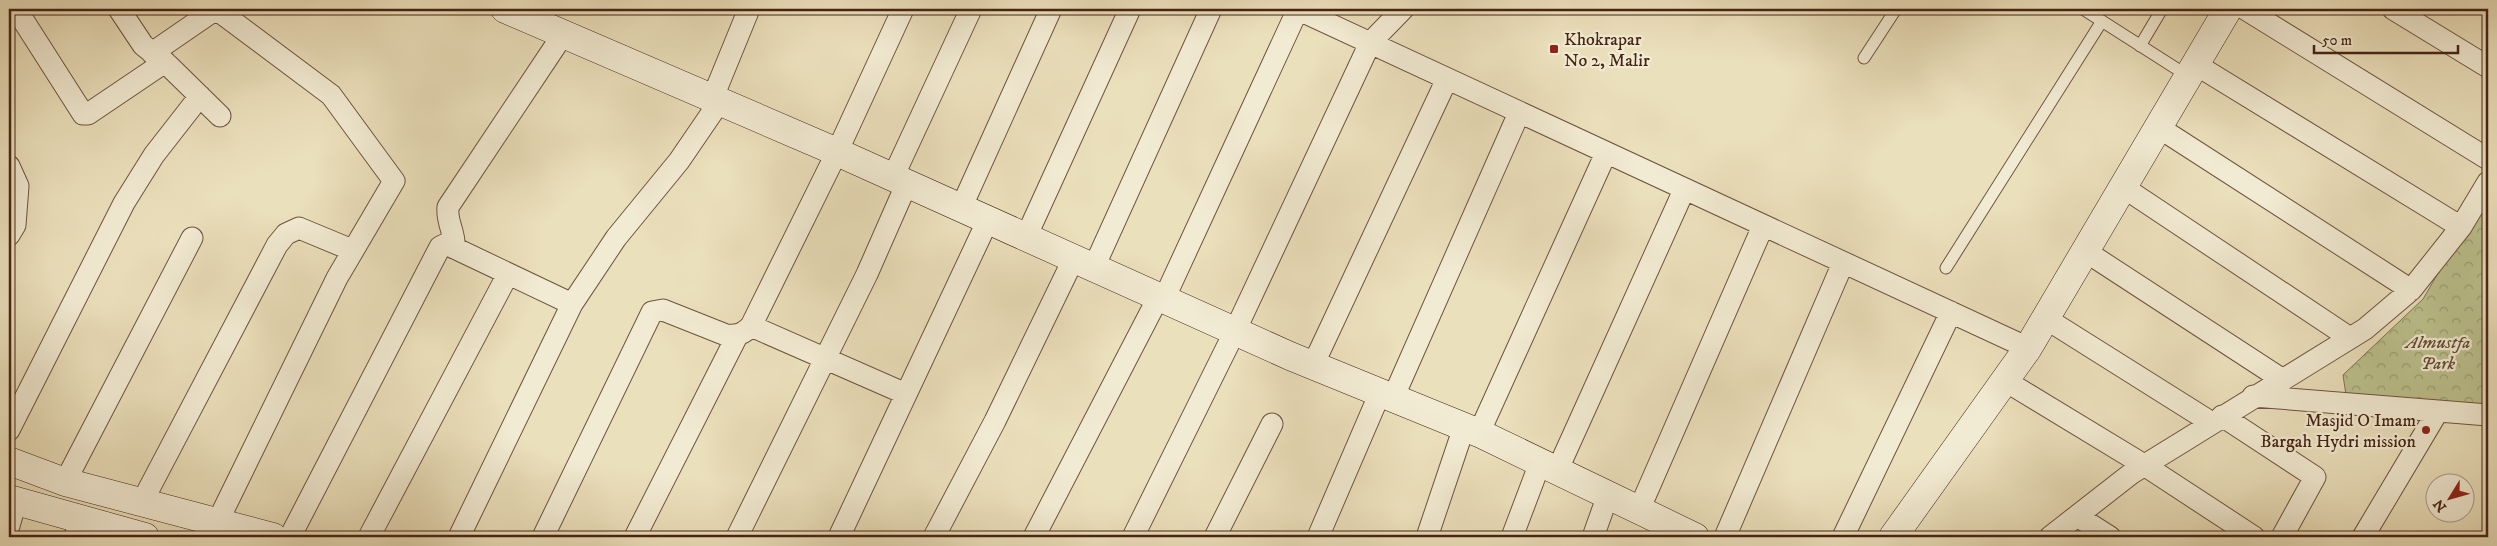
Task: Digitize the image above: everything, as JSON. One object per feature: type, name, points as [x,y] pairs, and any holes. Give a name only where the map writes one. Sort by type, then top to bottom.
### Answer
[{"type":"street","points":[[16,9],[83,114],[88,114],[159,58],[216,9],[331,94],[393,178],[393,184],[337,278],[217,522]]},
{"type":"street","points":[[119,9],[143,45],[220,116]]},
{"type":"street","points":[[505,9],[837,152],[1313,366],[1471,430],[1695,537]]},
{"type":"street","points":[[459,537],[572,304],[616,238],[679,161],[716,99],[749,9]]},
{"type":"street","points":[[636,537],[837,152],[902,9]]},
{"type":"street","points":[[737,537],[867,274],[900,180],[971,9]]},
{"type":"street","points":[[961,208],[1051,9]]},
{"type":"street","points":[[1026,237],[1130,9]]},
{"type":"street","points":[[934,537],[995,421],[1084,263],[1211,9]]},
{"type":"street","points":[[1034,537],[1162,298],[1297,9],[2028,348]]},
{"type":"street","points":[[1133,537],[1235,331],[1370,43],[1403,9]]},
{"type":"street","points":[[1893,537],[2028,348],[2228,9]]},
{"type":"street","points":[[2245,9],[2488,159]]},
{"type":"street","points":[[2394,9],[2488,67]]},
{"type":"street","points":[[454,248],[455,240],[448,220],[448,207],[564,34]]},
{"type":"street","points":[[2191,70],[2461,227]]},
{"type":"street","points":[[1313,366],[1447,79]]},
{"type":"street","points":[[9,430],[124,203],[154,155],[200,96]]},
{"type":"street","points":[[1318,537],[1519,113]]},
{"type":"street","points":[[2158,127],[2411,290]]},
{"type":"street","points":[[1427,537],[1471,430],[1606,153]]},
{"type":"street","points":[[9,166],[18,186],[15,225],[9,236]]},
{"type":"street","points":[[2050,537],[2144,465],[2253,396],[2283,380],[2365,329],[2411,290],[2461,227],[2488,182]]},
{"type":"street","points":[[2123,187],[2350,338]]},
{"type":"street","points":[[1512,537],[1684,190]]},
{"type":"street","points":[[839,537],[988,220]]},
{"type":"street","points":[[1639,510],[1764,226]]},
{"type":"street","points":[[142,502],[277,245],[286,234],[298,228],[352,250]]},
{"type":"street","points":[[65,482],[192,238]]},
{"type":"street","points":[[290,537],[440,246],[446,244],[572,304]]},
{"type":"street","points":[[2085,251],[2283,380]]},
{"type":"street","points":[[1725,537],[1843,263]]},
{"type":"street","points":[[369,537],[508,274]]},
{"type":"street","points":[[543,537],[652,312],[662,310],[726,335],[744,331],[825,358],[906,394]]},
{"type":"street","points":[[1843,537],[1950,312]]},
{"type":"street","points":[[2045,318],[2316,477],[2282,537]]},
{"type":"street","points":[[2004,380],[2144,465],[2254,537]]},
{"type":"street","points":[[2253,396],[2488,415]]},
{"type":"street","points":[[2363,537],[2438,411]]},
{"type":"street","points":[[1215,537],[1272,424]]},
{"type":"street","points":[[9,461],[65,482],[273,537]]},
{"type":"street","points":[[1593,537],[1608,495]]},
{"type":"street","points":[[11,509],[78,529],[143,537]]},
{"type":"street","points":[[2077,516],[2110,537]]},
{"type":"lane","points":[[1864,58],[1896,9]]},
{"type":"lane","points":[[2083,9],[2140,46],[2191,70]]},
{"type":"lane","points":[[2140,46],[2162,9]]},
{"type":"lane","points":[[1946,268],[2102,21]]},
{"type":"green space","name":"Almustfa Park","points":[[2488,203],[2488,406],[2346,395],[2343,375],[2423,299],[2437,275]]},
{"type":"place","name":"Khokrapar No 2, Malir","points":[[1554,49]]},
{"type":"place","name":"Masjid O Imam Bargah Hydri mission","points":[[2426,430]]}]
